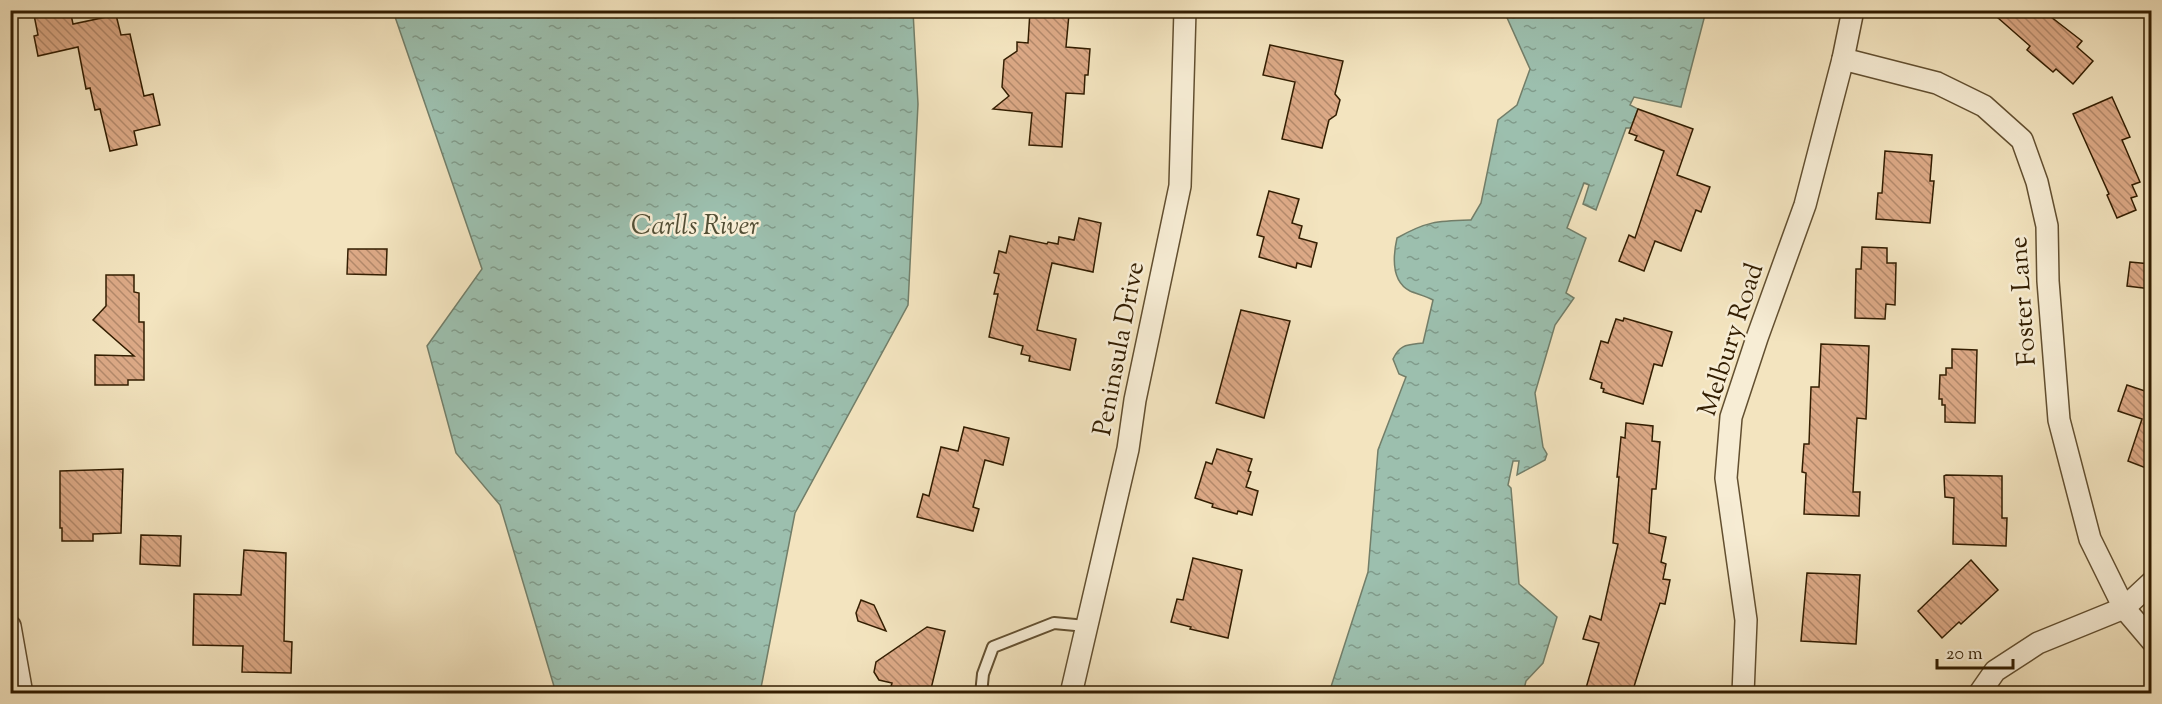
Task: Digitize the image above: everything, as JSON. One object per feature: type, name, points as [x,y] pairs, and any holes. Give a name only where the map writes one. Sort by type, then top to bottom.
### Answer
[{"type":"street","name":"Peninsula Drive","points":[[1071,693],[1128,449],[1135,400],[1180,186],[1185,10]]},
{"type":"street","name":"Melbury Road","points":[[1743,693],[1746,620],[1726,478],[1731,417],[1756,338],[1805,206],[1843,59],[1853,10]]},
{"type":"street","name":"Foster Lane","points":[[1843,59],[1937,83],[1984,106],[2022,141],[2037,182],[2047,226],[2048,281],[2059,420],[2090,539],[2124,608],[2151,641]]},
{"type":"street","points":[[1979,693],[1995,671],[2038,643],[2124,608],[2151,582]]},
{"type":"street","points":[[10,626],[22,693]]},
{"type":"lane","points":[[981,693],[983,674],[993,647],[1054,623],[1086,626]]},
{"type":"water","name":"Carlls River","points":[[393,11],[913,11],[918,104],[908,305],[795,513],[760,693],[556,693],[500,505],[456,453],[427,346],[482,269]]},
{"type":"water","points":[[1504,11],[1706,11],[1681,107],[1634,97],[1630,105],[1638,109],[1631,128],[1626,128],[1596,210],[1583,204],[1589,185],[1584,183],[1567,228],[1586,238],[1566,293],[1574,298],[1555,325],[1535,393],[1543,447],[1547,454],[1545,460],[1517,475],[1519,461],[1513,461],[1508,485],[1511,488],[1519,584],[1557,617],[1543,663],[1526,681],[1523,693],[1329,693],[1368,572],[1378,450],[1406,377],[1399,374],[1393,359],[1398,350],[1405,346],[1423,343],[1433,300],[1410,291],[1399,281],[1394,260],[1397,238],[1416,228],[1433,223],[1471,220],[1481,203],[1498,120],[1517,105],[1530,69]]},
{"type":"building","points":[[33,10],[70,10],[73,24],[116,15],[121,35],[130,34],[144,96],[153,94],[160,125],[134,131],[137,145],[110,151],[100,109],[95,110],[90,88],[86,89],[78,47],[38,56],[34,36],[38,35]]},
{"type":"building","points":[[1989,10],[2042,10],[2082,41],[2077,47],[2093,61],[2073,84],[2056,69],[2053,72],[2027,50],[2030,46]]},
{"type":"building","points":[[1030,11],[1069,14],[1066,47],[1090,49],[1084,94],[1066,93],[1062,147],[1029,145],[1032,113],[993,109],[1009,96],[1002,87],[1004,60],[1017,51],[1017,42],[1028,43]]},
{"type":"building","points":[[1270,45],[1343,61],[1335,94],[1340,100],[1336,115],[1329,120],[1322,148],[1282,139],[1295,82],[1263,75]]},
{"type":"building","points":[[2112,97],[2130,137],[2122,140],[2140,182],[2132,185],[2137,196],[2131,198],[2136,210],[2117,218],[2107,195],[2109,194],[2073,114]]},
{"type":"building","points":[[1638,109],[1693,129],[1677,175],[1710,187],[1701,212],[1696,210],[1681,251],[1655,241],[1644,271],[1619,261],[1629,235],[1635,238],[1664,151],[1635,140],[1637,136],[1629,133]]},
{"type":"building","points":[[1885,151],[1932,155],[1930,181],[1934,181],[1930,223],[1876,219],[1878,193],[1882,193]]},
{"type":"building","points":[[1269,191],[1299,199],[1292,223],[1302,226],[1299,238],[1317,243],[1311,267],[1297,263],[1296,268],[1259,257],[1264,237],[1257,235]]},
{"type":"building","points":[[1079,218],[1101,223],[1093,272],[1052,263],[1037,330],[1076,339],[1070,370],[1029,361],[1030,356],[1021,354],[1023,346],[989,337],[998,294],[994,294],[999,274],[994,273],[999,251],[1006,253],[1010,236],[1047,244],[1048,242],[1058,244],[1059,237],[1074,240]]},
{"type":"building","points":[[1862,247],[1887,248],[1887,263],[1896,263],[1895,305],[1886,304],[1885,319],[1855,318],[1856,269],[1861,269]]},
{"type":"building","points":[[348,249],[387,249],[386,275],[347,274]]},
{"type":"building","points":[[2130,262],[2151,264],[2151,289],[2127,286]]},
{"type":"building","points":[[106,275],[134,275],[134,292],[139,293],[139,322],[144,322],[144,380],[128,380],[128,385],[95,385],[95,355],[134,356],[93,320],[106,306]]},
{"type":"building","points":[[1241,310],[1290,321],[1264,418],[1216,403]]},
{"type":"building","points":[[1624,318],[1672,332],[1662,366],[1654,364],[1643,404],[1603,392],[1602,383],[1590,379],[1601,341],[1608,343],[1616,319],[1623,321]]},
{"type":"building","points":[[1821,344],[1869,346],[1866,419],[1857,418],[1853,492],[1860,492],[1859,516],[1804,514],[1806,473],[1802,472],[1804,444],[1809,444],[1811,387],[1819,387]]},
{"type":"building","points":[[1952,349],[1977,350],[1975,423],[1945,422],[1945,405],[1942,405],[1942,399],[1939,399],[1940,375],[1946,375],[1946,368],[1952,368]]},
{"type":"building","points":[[2127,385],[2151,393],[2151,470],[2128,461],[2142,419],[2118,411]]},
{"type":"building","points":[[1626,423],[1653,426],[1652,441],[1660,442],[1656,489],[1652,489],[1649,533],[1666,537],[1661,562],[1666,564],[1663,579],[1670,580],[1665,604],[1660,603],[1632,693],[1586,693],[1599,643],[1583,639],[1590,616],[1601,620],[1618,544],[1613,543],[1619,477],[1617,477],[1621,437],[1625,438]]},
{"type":"building","points":[[964,427],[1009,438],[1003,465],[985,460],[973,507],[979,509],[973,531],[917,517],[923,494],[929,496],[941,447],[958,451]]},
{"type":"building","points":[[1217,449],[1252,459],[1246,487],[1258,491],[1252,515],[1238,511],[1237,514],[1212,507],[1213,504],[1195,498],[1206,462],[1212,464]]},
{"type":"building","points":[[123,469],[121,533],[93,534],[93,541],[62,541],[60,471]]},
{"type":"building","points":[[1944,476],[2002,476],[2002,518],[2007,518],[2006,546],[1953,544],[1954,498],[1945,497]]},
{"type":"building","points":[[141,535],[181,536],[180,566],[140,564]]},
{"type":"building","points":[[244,550],[286,553],[284,641],[292,642],[291,673],[242,672],[243,646],[193,645],[194,594],[241,595]]},
{"type":"building","points":[[1193,558],[1242,570],[1228,638],[1171,622],[1177,599],[1183,600]]},
{"type":"building","points":[[1971,560],[1998,590],[1942,638],[1918,611]]},
{"type":"building","points":[[1807,573],[1860,575],[1856,644],[1801,641]]},
{"type":"building","points":[[861,600],[874,605],[886,631],[858,621],[856,613]]},
{"type":"building","points":[[927,627],[945,631],[930,693],[889,693],[892,683],[879,680],[874,672],[876,662]]}]
